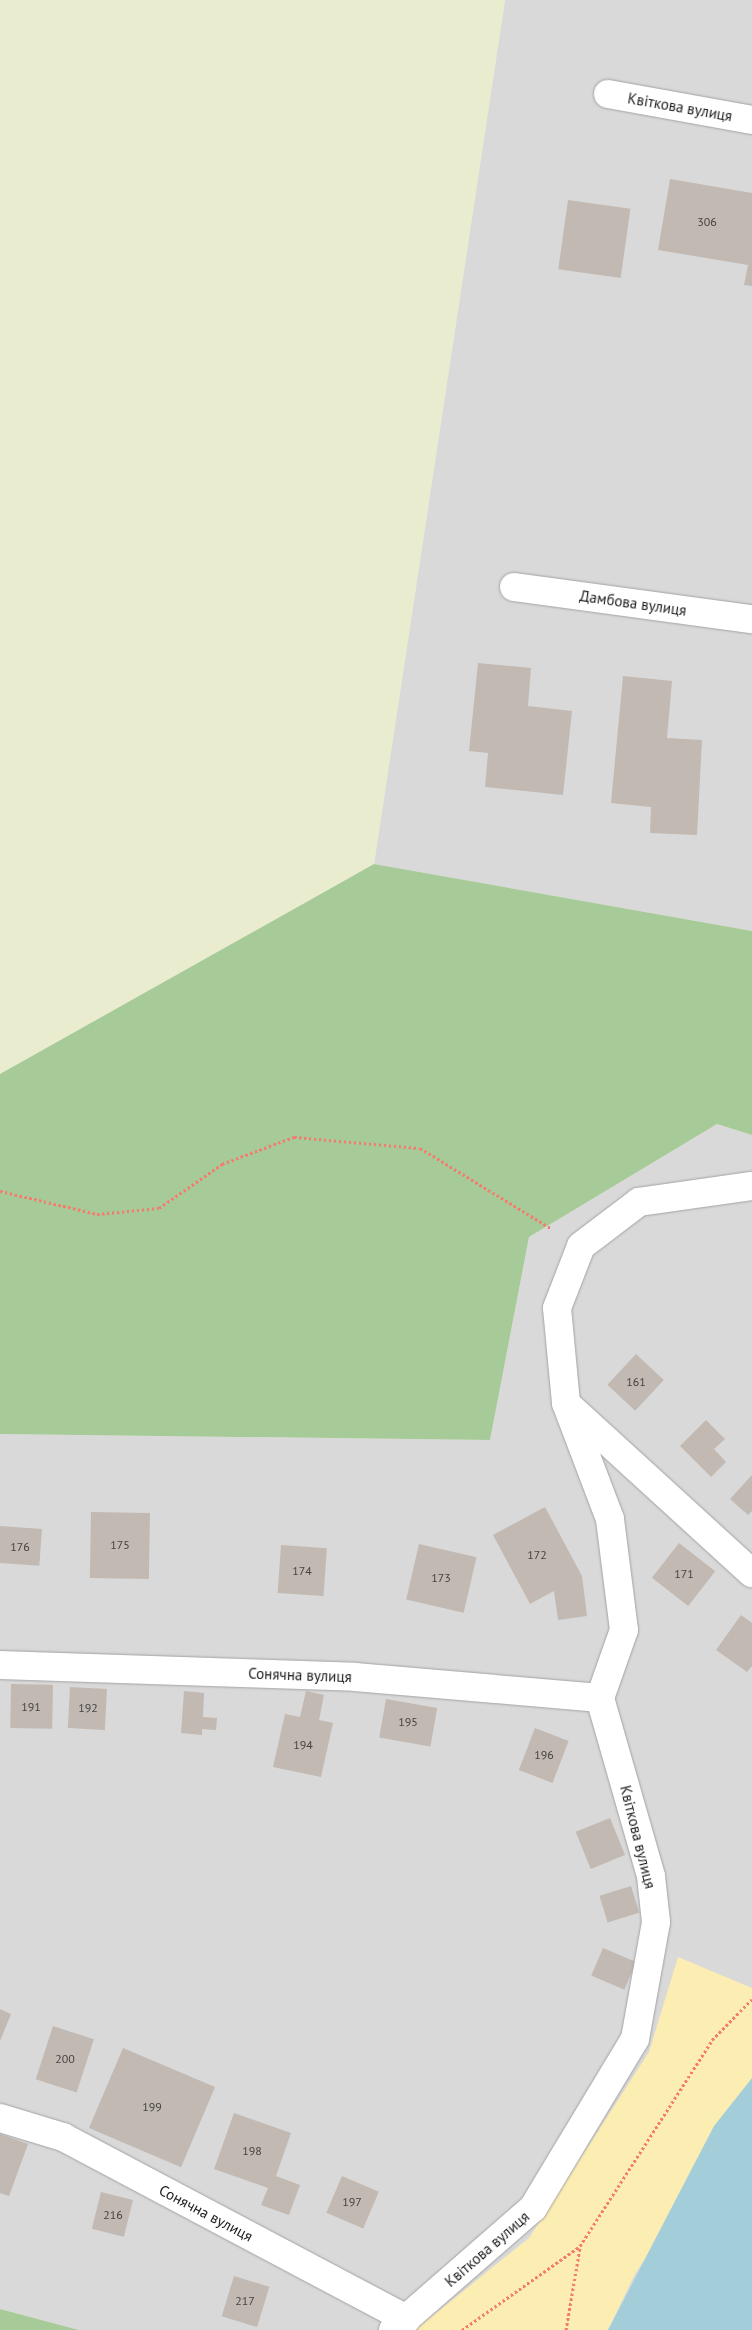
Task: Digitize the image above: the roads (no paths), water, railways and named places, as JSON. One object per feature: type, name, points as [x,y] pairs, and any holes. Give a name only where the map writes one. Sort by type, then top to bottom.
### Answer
[{"type":"street","name":"Квіткова вулиця","points":[[608,94],[752,120]]},
{"type":"street","name":"Дамбова вулиця","points":[[514,587],[752,619]]},
{"type":"street","points":[[600,1698],[624,1630],[610,1519],[566,1404],[557,1308],[581,1246],[639,1202],[752,1186]]},
{"type":"street","points":[[566,1404],[752,1573]]},
{"type":"street","name":"Сонячна вулиця","points":[[0,1665],[355,1677],[600,1698]]},
{"type":"street","name":"Квіткова вулиця","points":[[400,2324],[533,2208],[635,2039],[656,1922],[651,1876],[600,1698]]},
{"type":"street","name":"Сонячна вулиця","points":[[0,2118],[63,2137],[400,2324]]},
{"type":"water","points":[[752,2078],[752,2330],[608,2330],[714,2126]]}]
